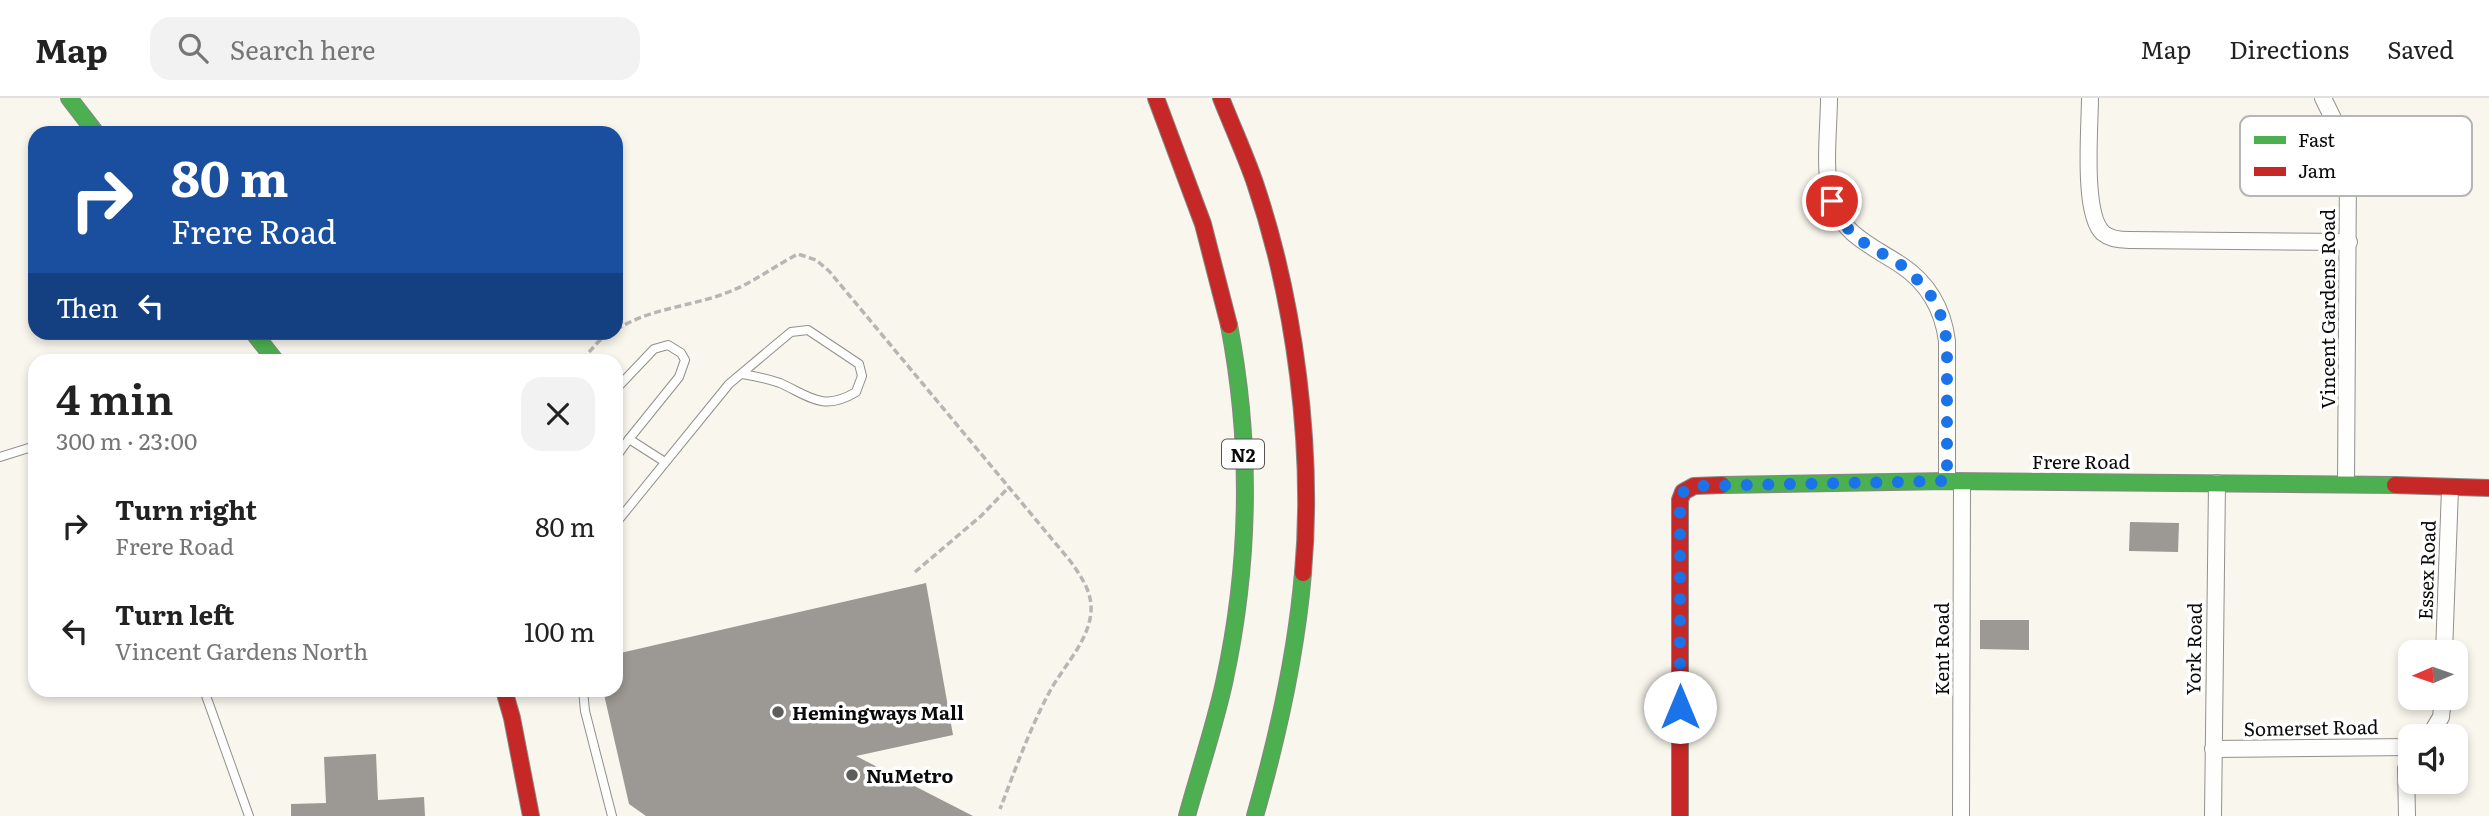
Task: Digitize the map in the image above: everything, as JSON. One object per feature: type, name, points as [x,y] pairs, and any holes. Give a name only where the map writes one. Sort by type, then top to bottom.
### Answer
[{"type":"main road","points":[[69,98],[91,126]]},
{"type":"main road","name":"N2","points":[[1156,98],[1209,241],[1230,328],[1242,433],[1246,519],[1242,567],[1227,668],[1187,816]]},
{"type":"main road","points":[[1221,98],[1255,183],[1288,306],[1304,431],[1307,540],[1297,629],[1274,750],[1255,816]]},
{"type":"main road","points":[[259,340],[270,354]]},
{"type":"main road","name":"Frere Road","points":[[1680,816],[1680,500],[1683,492],[1694,486],[1954,482],[2346,484],[2489,488]]},
{"type":"main road","points":[[1215,643],[1246,519]]},
{"type":"main road","points":[[506,697],[531,816]]},
{"type":"street","name":"Kent Road","points":[[1829,98],[1828,174],[1832,201],[1840,217],[1853,236],[1903,266],[1926,288],[1945,324],[1954,482],[1961,816]]},
{"type":"street","points":[[2090,98],[2090,198],[2096,225],[2104,234],[2114,239],[2129,240],[2349,242]]},
{"type":"street","name":"Vincent Gardens Road","points":[[2323,98],[2332,116]]},
{"type":"street","name":"Vincent Gardens Road","points":[[2346,484],[2348,196]]},
{"type":"street","name":"York Road","points":[[2213,816],[2217,483]]},
{"type":"street","name":"Essex Road","points":[[2444,640],[2450,488]]},
{"type":"street","name":"Somerset Road","points":[[2213,749],[2398,747]]},
{"type":"street","points":[[2407,794],[2407,816]]},
{"type":"lane","points":[[623,514],[729,384],[784,336],[799,330],[808,330],[847,354],[862,370],[856,393],[847,398],[820,402],[769,380],[742,374]]},
{"type":"lane","points":[[623,382],[654,349],[667,345],[673,347],[685,360],[679,377],[623,447]]},
{"type":"lane","points":[[629,439],[665,462]]},
{"type":"lane","points":[[0,457],[28,448]]},
{"type":"lane","points":[[206,697],[249,816]]},
{"type":"lane","points":[[584,697],[612,816]]},
{"type":"path","points":[[623,326],[661,310],[700,302],[733,291],[798,254],[816,260],[830,271],[1071,562],[1086,585],[1091,605],[1089,624],[1050,691],[1000,809]]},
{"type":"path","points":[[587,354],[600,340]]},
{"type":"path","points":[[915,572],[981,516],[1009,487]]},
{"type":"building","points":[[2130,522],[2179,523],[2178,552],[2129,551]]},
{"type":"building","name":"Hemingways Mall","points":[[926,583],[953,735],[856,756],[973,816],[646,816],[629,804],[605,697],[623,697],[623,652]]},
{"type":"building","points":[[1980,620],[2029,620],[2029,650],[1980,649]]},
{"type":"building","points":[[376,754],[378,800],[424,797],[425,816],[291,816],[291,804],[326,803],[324,757]]},
{"type":"traffic: fast","points":[[69,98],[91,126]]},
{"type":"traffic: fast","points":[[1187,816],[1224,683],[1233,638],[1243,549],[1245,504],[1242,415],[1229,325]]},
{"type":"traffic: fast","points":[[259,340],[270,354]]},
{"type":"traffic: fast","points":[[1722,485],[1947,481],[2395,485]]},
{"type":"traffic: fast","points":[[1255,816],[1285,696],[1303,573]]},
{"type":"traffic: jam","points":[[1156,98],[1203,224],[1229,325]]},
{"type":"traffic: jam","points":[[1221,98],[1251,172],[1269,229],[1291,326],[1306,476],[1303,573]]},
{"type":"traffic: jam","points":[[1680,816],[1680,500],[1683,492],[1694,486],[1722,485]]},
{"type":"traffic: jam","points":[[2395,485],[2489,488]]},
{"type":"traffic: jam","points":[[506,697],[531,816]]},
{"type":"place","name":"Hemingways Mall","points":[[778,712]]},
{"type":"place","name":"NuMetro","points":[[852,775]]},
{"type":"route","points":[[1680,707],[1680,500],[1683,492],[1694,486],[1947,481],[1947,341],[1945,324],[1939,309],[1926,288],[1903,266],[1853,236],[1832,201]]}]
